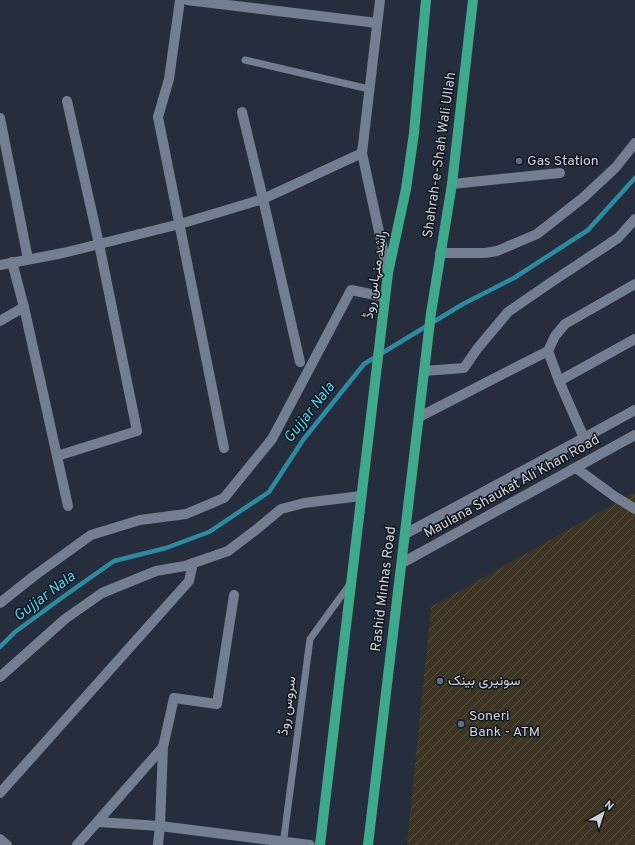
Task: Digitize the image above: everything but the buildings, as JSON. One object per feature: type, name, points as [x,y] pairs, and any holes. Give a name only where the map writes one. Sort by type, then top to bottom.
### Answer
[{"type":"main road","name":"Shahrah-e-Shah Wali Ullah","points":[[406,189],[414,133],[426,0]]},
{"type":"main road","name":"Shahrah-e-Shah Wali Ullah","points":[[428,336],[430,313],[452,184],[473,0]]},
{"type":"main road","name":"راشد منہاس روڈ","points":[[361,496],[388,273],[406,189]]},
{"type":"main road","name":"Rashid Minhas Road","points":[[368,845],[428,336]]},
{"type":"main road","points":[[320,845],[361,496]]},
{"type":"street","points":[[180,0],[169,79],[158,117],[224,448]]},
{"type":"street","points":[[187,0],[378,23]]},
{"type":"street","points":[[380,0],[362,153],[388,273]]},
{"type":"street","points":[[57,456],[137,431],[99,244],[67,101]]},
{"type":"street","points":[[242,112],[300,362]]},
{"type":"street","points":[[0,118],[28,259]]},
{"type":"street","points":[[440,253],[485,253],[497,251],[537,234],[584,197],[616,167],[635,143]]},
{"type":"street","points":[[0,265],[63,253],[180,224],[263,199],[362,153]]},
{"type":"street","points":[[452,184],[560,173]]},
{"type":"street","points":[[424,371],[464,368],[476,349],[508,312],[618,238],[635,219]]},
{"type":"street","points":[[12,262],[24,307],[68,506]]},
{"type":"street","points":[[419,417],[548,351],[555,336],[565,324],[635,284]]},
{"type":"street","points":[[0,603],[34,576],[91,536],[140,520],[186,514],[224,498],[272,439],[351,290],[385,297]]},
{"type":"street","points":[[0,321],[24,307]]},
{"type":"street","points":[[559,381],[635,339]]},
{"type":"street","points":[[548,351],[559,381],[584,438]]},
{"type":"street","name":"Maulana Shaukat Ali Khan Road","points":[[405,534],[635,410]]},
{"type":"street","name":"Maulana Shaukat Ali Khan Road","points":[[402,563],[635,435]]},
{"type":"street","points":[[576,468],[614,496],[635,509]]},
{"type":"street","points":[[0,677],[65,619],[102,593],[156,571],[185,566],[228,551],[281,509],[304,503],[361,496]]},
{"type":"street","points":[[0,793],[189,581],[193,563]]},
{"type":"street","points":[[158,845],[163,747],[174,698],[217,704],[234,595]]},
{"type":"street","points":[[77,845],[163,747]]},
{"type":"street","points":[[98,822],[160,826],[283,843],[310,845]]},
{"type":"street","points":[[0,839],[7,845]]},
{"type":"lane","points":[[245,60],[369,89]]},
{"type":"lane","name":"سروس روڈ","points":[[283,843],[310,639],[351,583]]},
{"type":"shaded area","points":[[635,492],[635,845],[407,845],[431,607]]},
{"type":"waterway","name":"Gujjar Nala","points":[[0,647],[15,632],[114,561],[166,548],[209,532],[269,492],[303,440],[364,364],[463,304],[514,278],[588,230],[635,178]]},
{"type":"place","name":"Gas Station","points":[[519,161]]},
{"type":"place","name":"سونیری بینک","points":[[440,681]]},
{"type":"place","name":"Soneri Bank - ATM","points":[[461,724]]}]
